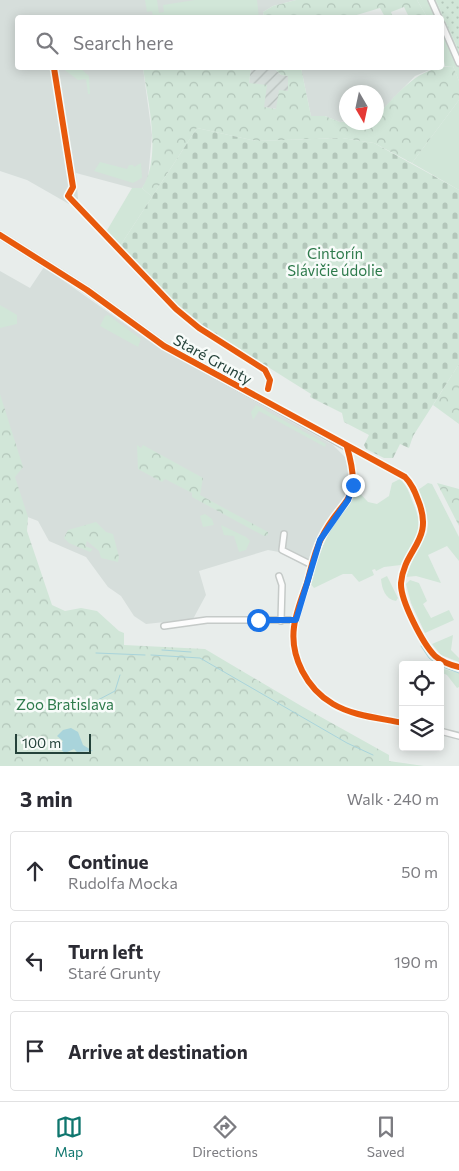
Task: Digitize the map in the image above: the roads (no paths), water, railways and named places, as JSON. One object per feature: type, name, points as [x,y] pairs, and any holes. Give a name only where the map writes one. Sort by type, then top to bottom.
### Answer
[{"type":"street","points":[[431,0],[438,15]]},
{"type":"street","points":[[444,29],[459,63]]},
{"type":"street","name":"Staré Grunty","points":[[0,235],[87,290],[164,346],[347,447],[353,473],[351,494],[323,535],[312,564],[296,620],[294,639],[298,662],[305,677],[322,697],[344,709],[399,722]]},
{"type":"street","points":[[284,534],[282,550],[312,564]]},
{"type":"street","points":[[279,576],[282,585],[281,621]]},
{"type":"street","points":[[164,626],[207,620],[296,620]]},
{"type":"street","points":[[444,732],[459,736]]},
{"type":"water","points":[[71,728],[78,732],[83,745],[93,751],[77,752],[74,749],[65,753],[59,748],[63,741],[57,736],[63,730]]},
{"type":"waterway","points":[[421,646],[433,661]]},
{"type":"waterway","points":[[162,650],[191,652]]},
{"type":"waterway","points":[[96,653],[145,655]]},
{"type":"waterway","points":[[151,655],[200,658],[347,743],[373,755]]},
{"type":"waterway","points":[[444,667],[459,673]]},
{"type":"waterway","points":[[98,700],[115,691],[120,675]]},
{"type":"park label","name":"Cintorín Slávičie údolie","points":[[335,262]]},
{"type":"park label","name":"Zoo Bratislava","points":[[65,704]]}]
